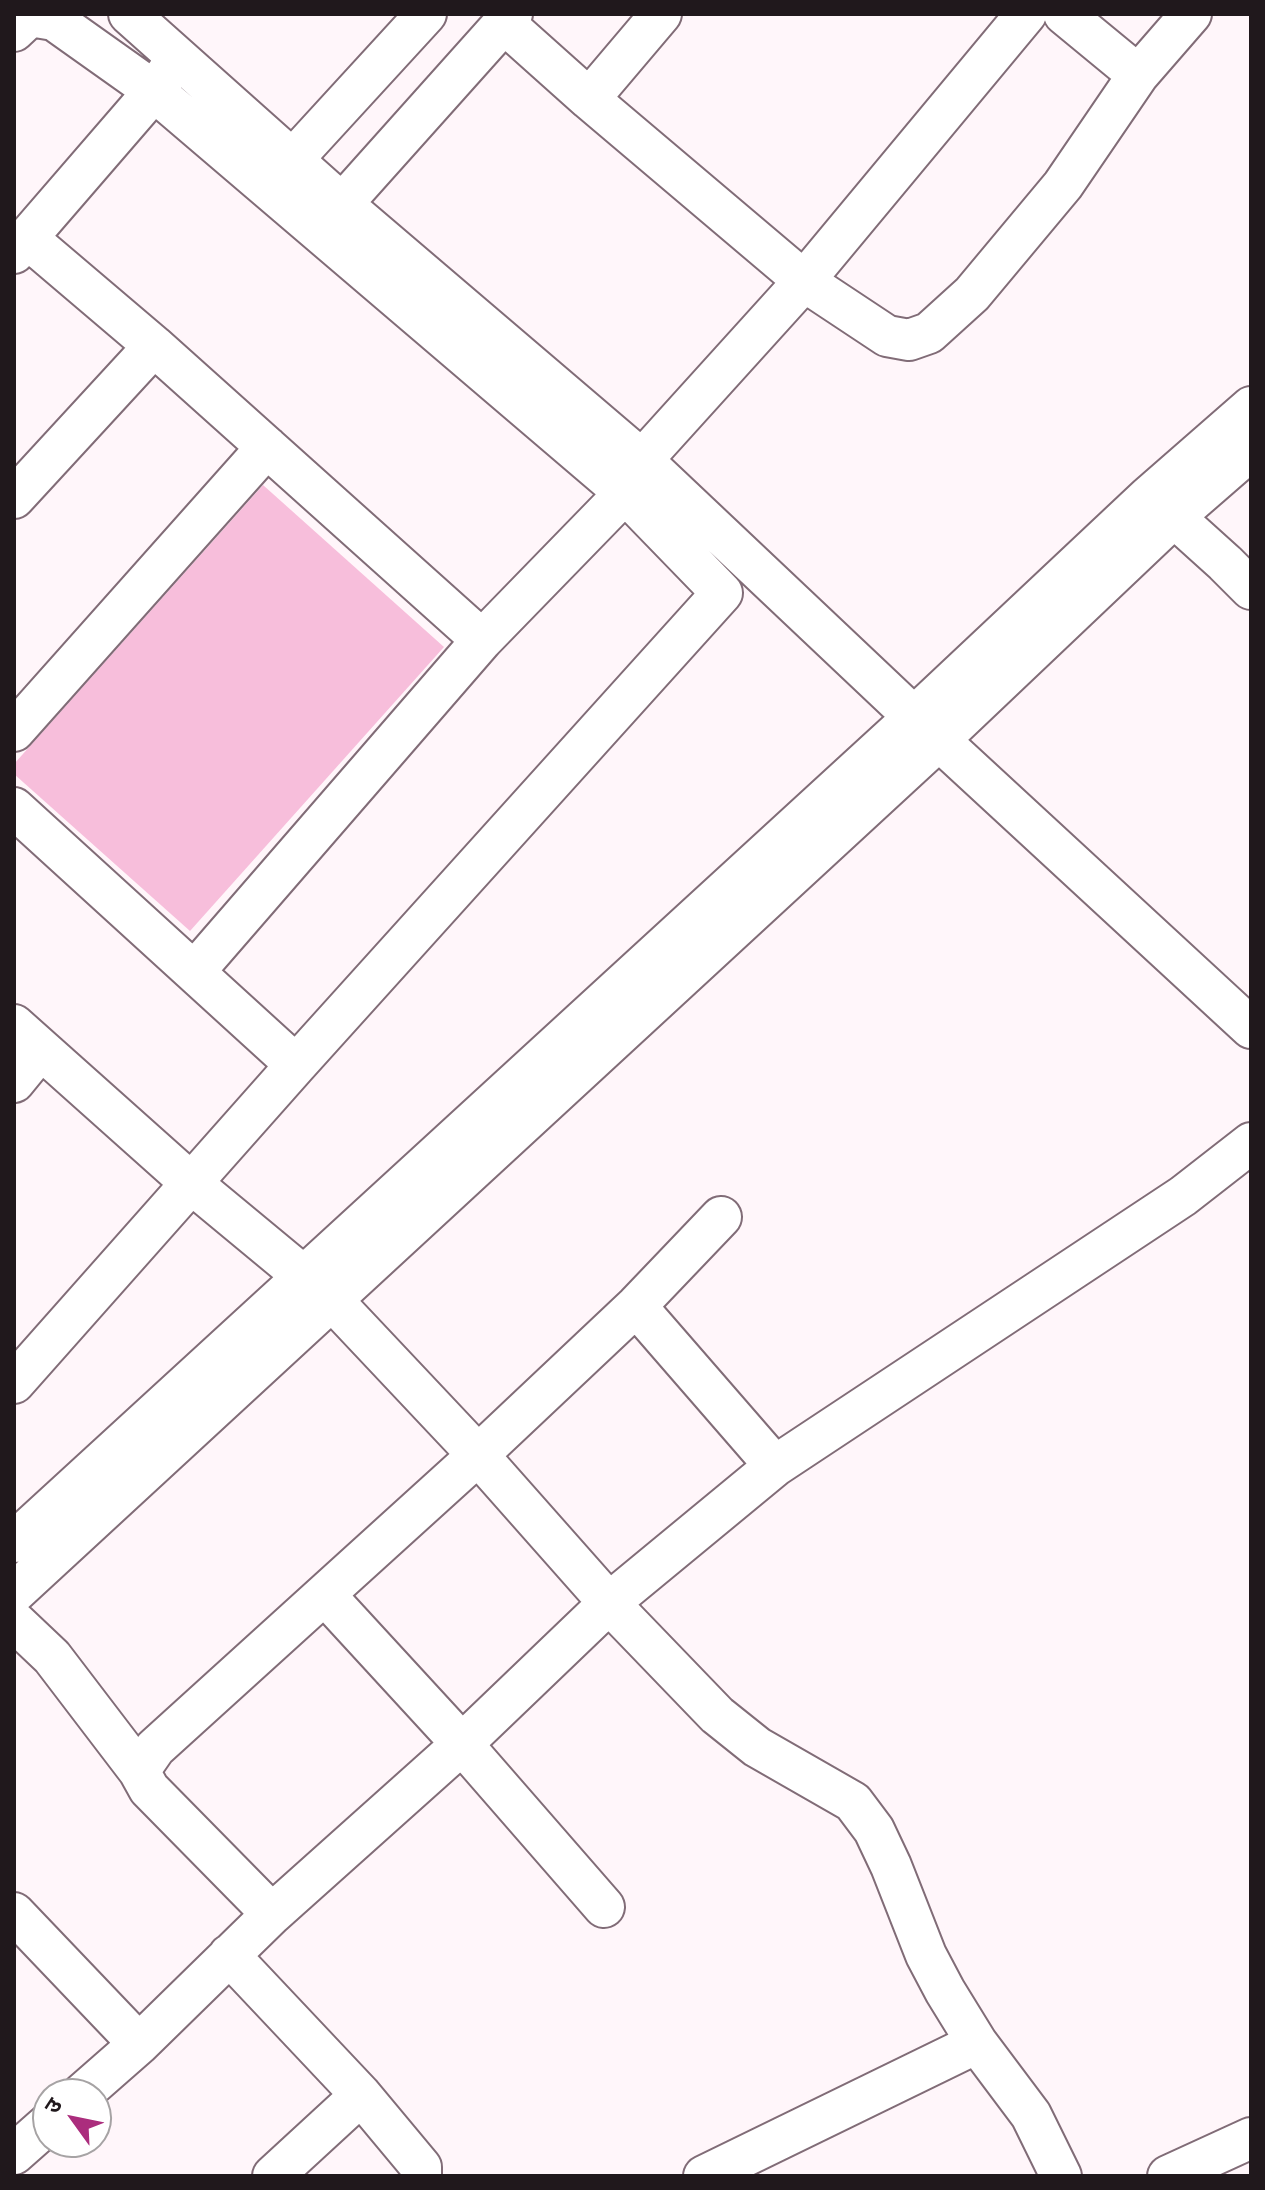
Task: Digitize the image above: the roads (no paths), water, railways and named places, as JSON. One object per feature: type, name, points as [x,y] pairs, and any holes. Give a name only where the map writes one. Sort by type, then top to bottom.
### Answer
[{"type":"street","points":[[14,1383],[722,593],[634,476],[293,159],[129,14]]},
{"type":"street","points":[[293,159],[426,14]]},
{"type":"street","points":[[589,99],[661,14]]},
{"type":"street","points":[[194,972],[482,640],[634,476],[804,281],[1026,14]]},
{"type":"street","points":[[1064,14],[1138,75]]},
{"type":"street","points":[[342,204],[508,19],[589,99],[804,281],[887,336],[909,340],[929,333],[972,294],[1063,185],[1138,75],[1191,14]]},
{"type":"street","points":[[14,31],[30,16],[54,20],[154,91],[634,476],[926,728],[1251,1028]]},
{"type":"street","points":[[178,57],[154,91],[21,246],[154,346],[482,640]]},
{"type":"street","points":[[14,498],[154,346]]},
{"type":"street","points":[[926,728],[1148,497],[1251,407]]},
{"type":"street","points":[[14,731],[267,447]]},
{"type":"street","points":[[14,1593],[317,1289],[926,728],[1251,450]]},
{"type":"street","points":[[1174,517],[1251,589]]},
{"type":"street","points":[[14,808],[296,1065]]},
{"type":"street","points":[[14,1082],[27,1037],[191,1183],[317,1289],[478,1455],[609,1603],[717,1715],[757,1747],[853,1802],[874,1830],[926,1955],[945,1991],[977,2043],[1031,2115],[1061,2176]]},
{"type":"street","points":[[100,2078],[272,1914],[462,1744],[609,1603],[775,1466],[1183,1196],[1251,1143]]},
{"type":"street","points":[[139,1771],[155,1748],[478,1455],[636,1306],[721,1217]]},
{"type":"street","points":[[14,1542],[317,1289]]},
{"type":"street","points":[[636,1306],[775,1466]]},
{"type":"street","points":[[325,1595],[462,1744],[604,1907]]},
{"type":"street","points":[[14,1621],[52,1657],[139,1771],[149,1789],[272,1914]]},
{"type":"street","points":[[14,1913],[139,2044]]},
{"type":"street","points":[[229,1955],[361,2095],[421,2167],[421,2176]]},
{"type":"street","points":[[704,2176],[977,2043]]},
{"type":"street","points":[[273,2176],[361,2095]]},
{"type":"street","points":[[1168,2176],[1251,2138]]},
{"type":"street","points":[[32,2139],[14,2155],[34,2176]]}]
